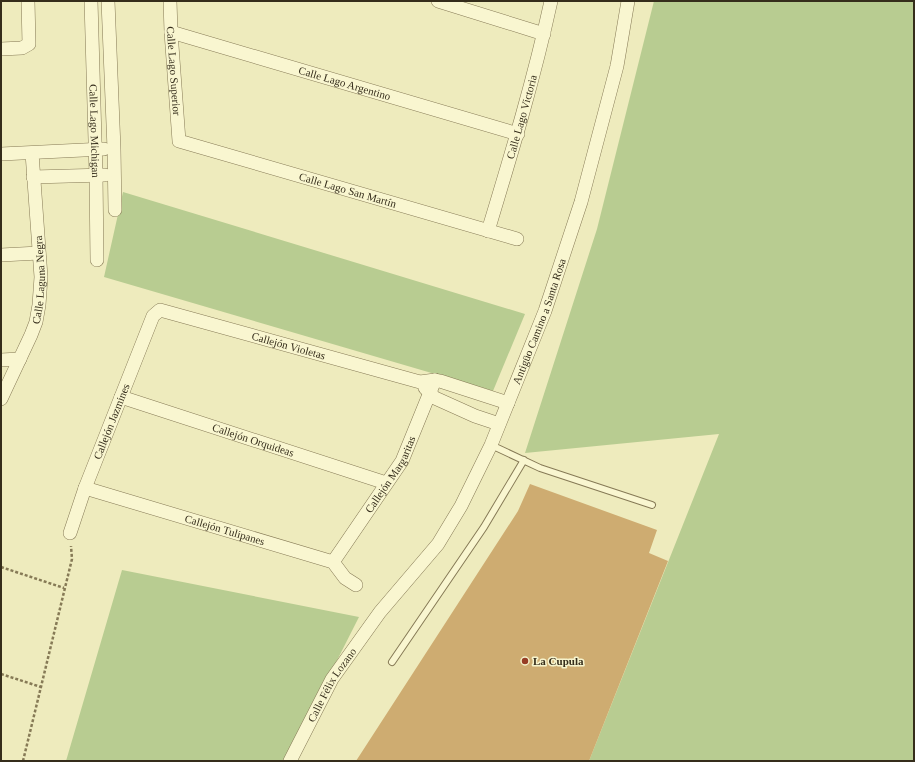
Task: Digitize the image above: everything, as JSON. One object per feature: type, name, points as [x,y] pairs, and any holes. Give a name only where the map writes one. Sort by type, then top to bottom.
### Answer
[{"type":"street","points":[[1,49],[22,48],[27,46],[30,42],[28,1]]},
{"type":"street","name":"Calle Lago Michigan","points":[[91,1],[96,149],[97,260]]},
{"type":"street","name":"Calle Lago Michigan","points":[[108,1],[115,174],[115,210]]},
{"type":"street","name":"Calle Lago Superior","points":[[170,1],[179,141]]},
{"type":"street","name":"Calle Lago Victoria","points":[[488,231],[518,134],[551,1]]},
{"type":"street","name":"Antigüo Camino a Santa Rosa","points":[[380,612],[442,537],[461,506],[491,445],[545,311],[581,202],[617,66],[628,1]]},
{"type":"street","points":[[444,2],[544,34]]},
{"type":"street","name":"Calle Lago Argentino","points":[[171,32],[518,134]]},
{"type":"street","name":"Calle Lago San Martín","points":[[179,141],[517,239]]},
{"type":"street","points":[[1,154],[114,149]]},
{"type":"street","name":"Calle Laguna Negra","points":[[1,399],[36,322],[39,305],[41,277],[32,153]]},
{"type":"street","points":[[33,177],[115,174]]},
{"type":"street","points":[[1,255],[39,253]]},
{"type":"street","name":"Callejón Violetas","points":[[157,311],[164,310],[420,382],[435,380],[508,403]]},
{"type":"street","name":"Callejón Jazmines","points":[[70,533],[85,488],[153,316],[157,311]]},
{"type":"street","points":[[1,360],[20,359]]},
{"type":"street","name":"Callejón Margaritas","points":[[333,562],[402,461],[435,380]]},
{"type":"street","points":[[420,382],[435,398],[475,416],[499,424]]},
{"type":"street","name":"Callejón Orquideas","points":[[121,397],[386,483]]},
{"type":"street","name":"Callejón Tulipanes","points":[[85,488],[333,562]]},
{"type":"street","points":[[333,562],[345,578],[356,585]]},
{"type":"street","name":"Calle Félix Lozano","points":[[290,761],[332,679],[380,612]]},
{"type":"lane","points":[[491,445],[540,468],[652,505]]},
{"type":"lane","points":[[392,662],[484,527],[524,460]]},
{"type":"path","points":[[23,761],[72,559],[70,533]]},
{"type":"path","points":[[1,568],[64,588]]},
{"type":"path","points":[[1,674],[41,687]]},
{"type":"green space","points":[[654,1],[914,1],[914,761],[589,761],[719,434],[525,453],[597,229]]},
{"type":"green space","points":[[123,192],[525,314],[493,391],[104,277]]},
{"type":"green space","points":[[122,570],[359,617],[286,761],[66,761]]},
{"type":"building","name":"La Cupula","points":[[530,484],[657,530],[649,553],[668,561],[589,761],[356,761],[518,511]]},
{"type":"place","name":"La Cupula","points":[[525,661]]}]
